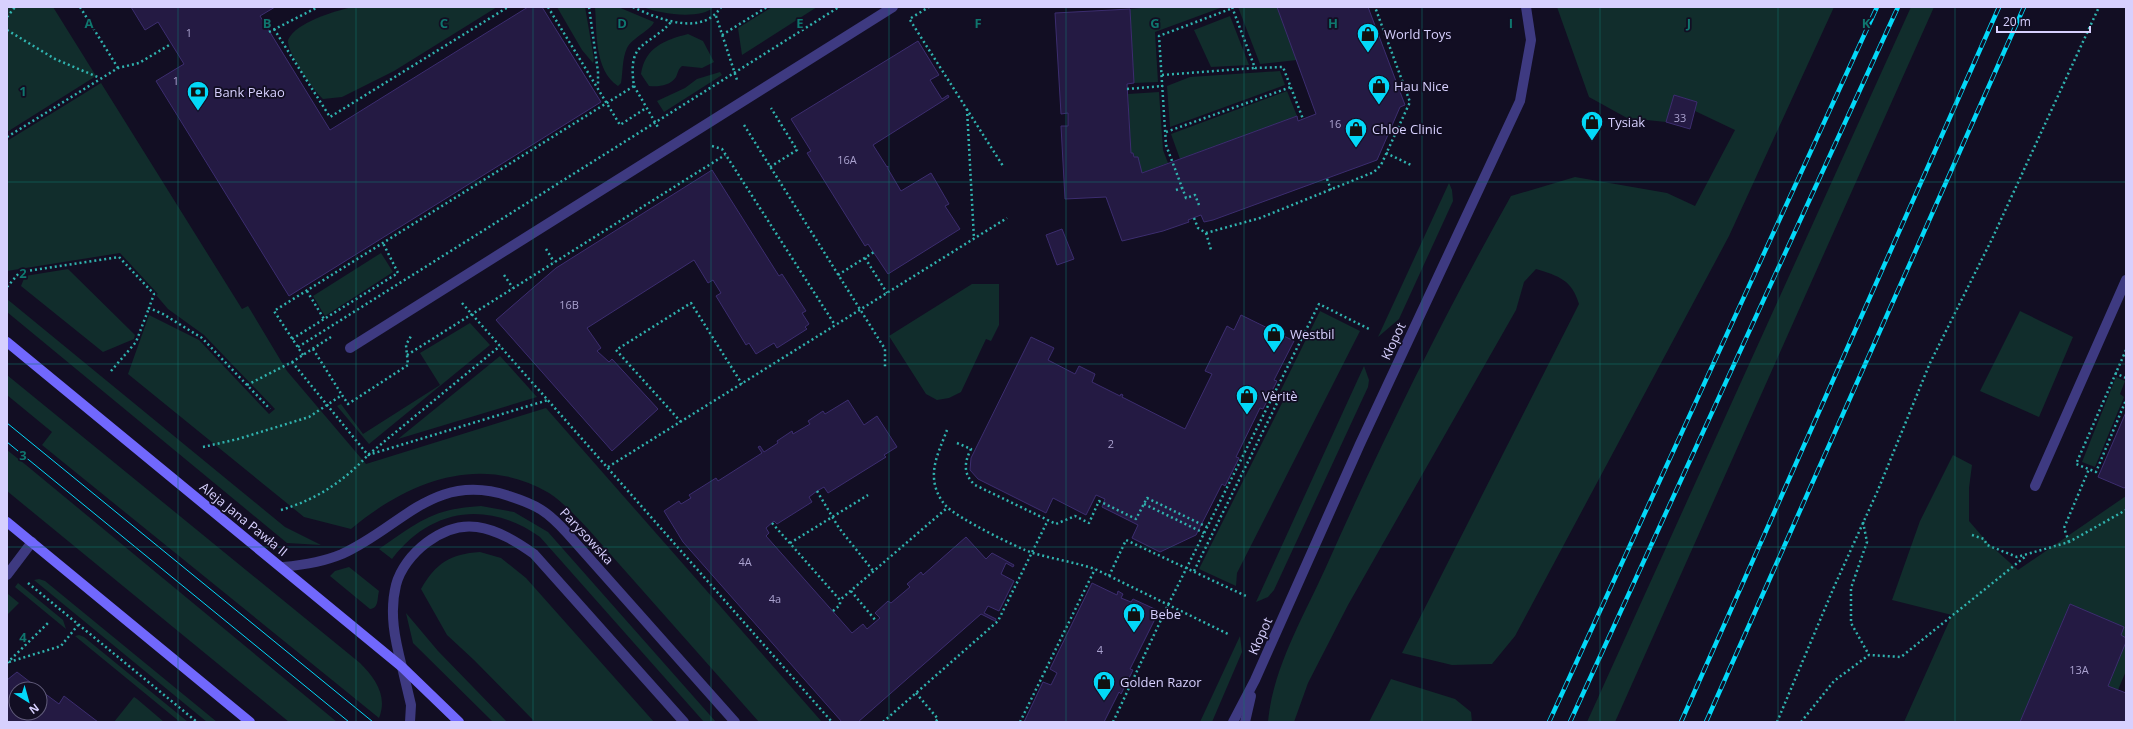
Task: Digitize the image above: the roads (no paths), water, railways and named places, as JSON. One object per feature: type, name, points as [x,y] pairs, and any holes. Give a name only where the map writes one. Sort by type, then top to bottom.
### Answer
[{"type":"main road","name":"Aleja Jana Pawła II","points":[[7,342],[402,667],[459,722]]},
{"type":"main road","points":[[7,522],[250,722]]},
{"type":"street","points":[[350,348],[893,7]]},
{"type":"street","name":"Kłopot","points":[[1233,722],[1255,680],[1360,444],[1520,101],[1532,40],[1526,7]]},
{"type":"street","points":[[2035,486],[2126,280]]},
{"type":"street","name":"Parysowska","points":[[283,568],[316,562],[341,554],[359,546],[417,506],[440,494],[467,489],[495,491],[535,505],[552,517],[734,722]]},
{"type":"street","points":[[410,722],[411,705],[393,632],[393,603],[398,576],[405,564],[418,548],[439,535],[476,527],[515,541],[534,554],[684,722]]},
{"type":"street","points":[[9,572],[32,542]]},
{"type":"street","name":"Kłopot","points":[[1245,722],[1255,680]]},
{"type":"tram line","points":[[7,423],[373,722]]},
{"type":"tram line","points":[[7,442],[349,722]]},
{"type":"railway","points":[[1549,722],[1877,7]]},
{"type":"railway","points":[[1570,722],[1898,7]]},
{"type":"railway","points":[[1681,722],[1999,7]]},
{"type":"railway","points":[[1706,722],[2024,7]]},
{"type":"place","name":"World Toys","points":[[1368,54]]},
{"type":"place","name":"Hau Nice","points":[[1379,106]]},
{"type":"place","name":"Bank Pekao","points":[[198,112]]},
{"type":"place","name":"Tysiak","points":[[1592,142]]},
{"type":"place","name":"Chloe Clinic","points":[[1356,148]]},
{"type":"place","name":"Westbil","points":[[1274,354]]},
{"type":"place","name":"Vèritè","points":[[1247,416]]},
{"type":"place","name":"Bebe","points":[[1134,634]]},
{"type":"place","name":"Golden Razor","points":[[1104,702]]}]
